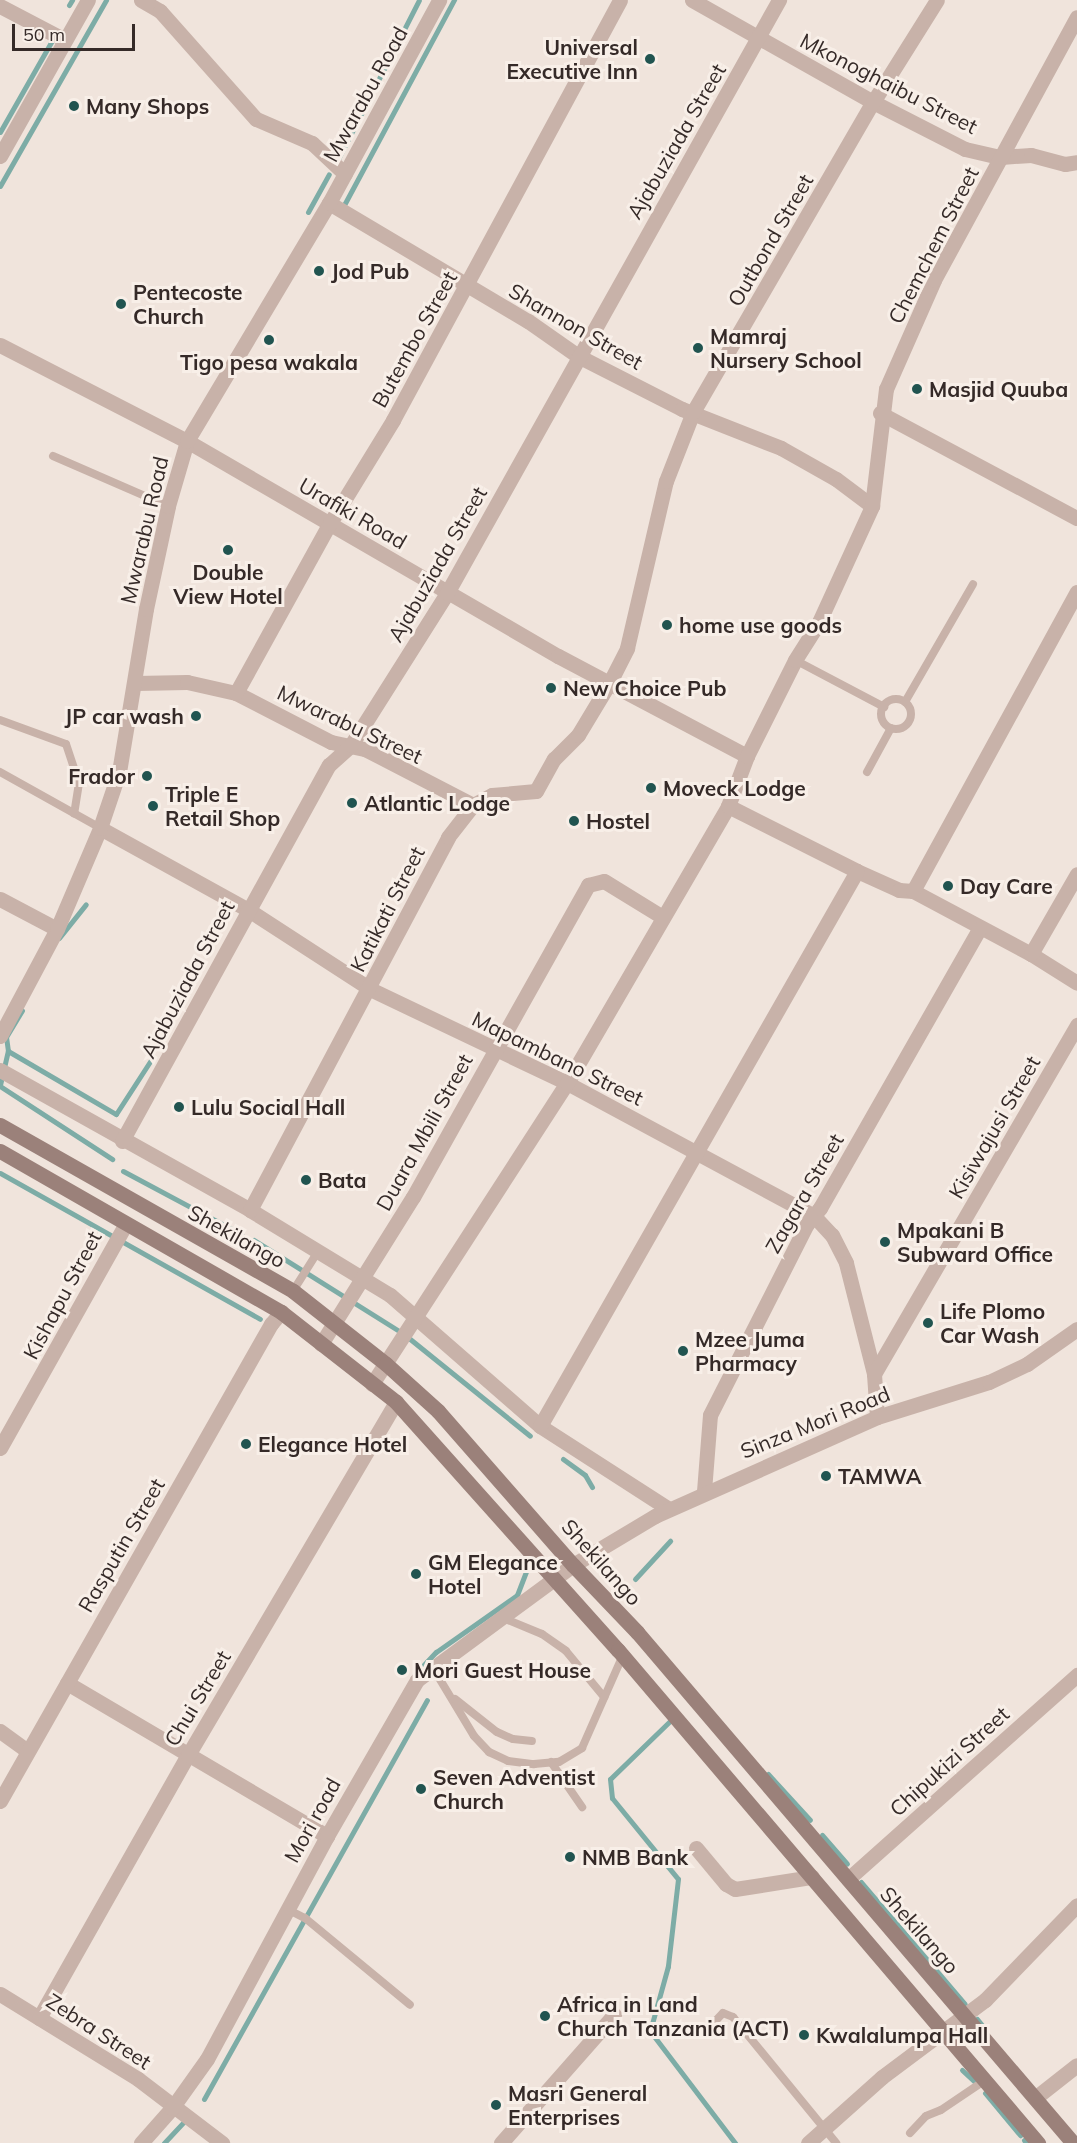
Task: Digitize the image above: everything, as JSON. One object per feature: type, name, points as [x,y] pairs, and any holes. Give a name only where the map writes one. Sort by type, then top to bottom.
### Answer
[{"type":"main road","name":"Shekilango","points":[[0,1125],[293,1291],[387,1364],[438,1411],[573,1565],[637,1632],[965,2013],[1073,2143]]},
{"type":"main road","name":"Shekilango","points":[[0,1151],[125,1225],[281,1312],[396,1402],[501,1516],[553,1581],[623,1655],[1038,2143]]},
{"type":"street","points":[[0,156],[88,0]]},
{"type":"street","points":[[141,0],[160,11],[256,119],[312,143],[345,174]]},
{"type":"street","name":"Mwarabu Road","points":[[0,1036],[57,929],[100,828],[119,772],[136,683],[146,609],[168,506],[187,441],[329,203],[439,0]]},
{"type":"street","name":"Butembo Street","points":[[236,693],[330,523],[393,420],[620,0]]},
{"type":"street","name":"Mkonoghaibu Street","points":[[692,0],[873,102],[965,149],[1001,157],[1031,154],[1065,164],[1077,162]]},
{"type":"street","name":"Ajabuziada Street","points":[[122,1141],[247,909],[329,765],[351,745],[447,593],[779,0]]},
{"type":"street","name":"Outbond Street","points":[[610,682],[627,648],[666,481],[693,412],[873,102],[937,0]]},
{"type":"street","points":[[0,6],[65,40]]},
{"type":"street","name":"Chemchem Street","points":[[372,1384],[418,1317],[567,1083],[661,916],[728,806],[747,756],[795,660],[819,622],[872,506],[880,413],[885,388],[934,280],[1077,17]]},
{"type":"street","name":"Shannon Street","points":[[329,203],[578,356],[693,412],[781,448],[812,465],[872,506]]},
{"type":"street","name":"Urafiki Road","points":[[1,348],[187,441],[447,593],[481,608],[610,682],[747,756]]},
{"type":"street","points":[[880,413],[1077,518]]},
{"type":"street","points":[[913,891],[1075,601]]},
{"type":"street","name":"Mwarabu Street","points":[[136,683],[187,682],[236,693],[331,742],[351,745],[473,805]]},
{"type":"street","points":[[473,805],[492,795],[536,791],[555,759],[578,735],[610,682]]},
{"type":"street","name":"Katikati Street","points":[[250,1210],[346,1024],[370,988],[412,902],[448,837],[473,805]]},
{"type":"street","points":[[728,806],[856,871],[899,890],[913,891],[979,929],[1031,954],[1077,983]]},
{"type":"street","name":"Mapambano Street","points":[[100,828],[247,909],[370,988],[493,1051],[567,1083],[696,1149],[814,1216],[832,1235],[846,1263],[874,1374],[877,1416]]},
{"type":"street","points":[[540,1425],[856,871]]},
{"type":"street","points":[[1031,954],[1077,874]]},
{"type":"street","name":"Duara Mbili Street","points":[[321,1344],[333,1322],[364,1279],[588,885],[604,881],[661,916]]},
{"type":"street","points":[[0,899],[57,929]]},
{"type":"street","name":"Zagara Street","points":[[704,1491],[704,1451],[710,1415],[814,1216],[979,929]]},
{"type":"street","name":"Kisiwajusi Street","points":[[874,1374],[1077,1025]]},
{"type":"street","points":[[0,1070],[122,1141],[250,1210],[317,1253],[364,1279],[418,1317],[540,1425],[669,1509]]},
{"type":"street","name":"Kishapu Street","points":[[0,1448],[84,1304],[125,1225]]},
{"type":"street","name":"Rasputin Street","points":[[0,1801],[271,1324],[281,1312]]},
{"type":"street","name":"Sinza Mori Road","points":[[573,1565],[704,1491],[877,1416],[989,1382],[1027,1364],[1077,1329]]},
{"type":"street","name":"Chui Street","points":[[39,2018],[188,1755],[396,1402]]},
{"type":"street","name":"Mori road","points":[[141,2143],[172,2108],[207,2059],[407,1693],[433,1668],[573,1565]]},
{"type":"street","name":"Chipukizi Street","points":[[848,1879],[1075,1682]]},
{"type":"street","points":[[67,1683],[327,1836]]},
{"type":"street","points":[[0,1731],[28,1751]]},
{"type":"street","points":[[696,1848],[726,1884],[735,1889],[812,1877]]},
{"type":"street","points":[[808,2143],[882,2077],[985,2000],[1077,1905]]},
{"type":"street","name":"Zebra Street","points":[[0,1994],[138,2079],[172,2108],[222,2143]]},
{"type":"street","points":[[501,2143],[614,2015]]},
{"type":"street","points":[[1035,2098],[1077,2065]]},
{"type":"lane","points":[[53,456],[168,506]]},
{"type":"lane","points":[[884,707],[884,722],[891,728],[903,728],[911,719],[905,702],[973,584]]},
{"type":"lane","points":[[795,660],[884,707]]},
{"type":"lane","points":[[884,707],[893,700],[905,702]]},
{"type":"lane","points":[[0,720],[66,744],[79,783],[74,814]]},
{"type":"lane","points":[[867,772],[891,728]]},
{"type":"lane","points":[[0,772],[100,828]]},
{"type":"lane","points":[[293,1291],[317,1253]]},
{"type":"lane","points":[[503,1618],[542,1634],[567,1651],[604,1697]]},
{"type":"lane","points":[[433,1668],[474,1736],[489,1752],[508,1761],[559,1762],[582,1748],[623,1655]]},
{"type":"lane","points":[[451,1696],[497,1732],[513,1739],[532,1741]]},
{"type":"lane","points":[[551,1762],[582,1807]]},
{"type":"lane","points":[[287,1909],[305,1918],[410,2005]]},
{"type":"lane","points":[[707,2030],[723,2013],[733,2017],[836,2143]]},
{"type":"lane","points":[[910,2133],[926,2116],[941,2110],[984,2081]]},
{"type":"waterway","points":[[69,5],[72,0]]},
{"type":"waterway","points":[[0,186],[106,0]]},
{"type":"waterway","points":[[338,159],[419,0]]},
{"type":"waterway","points":[[344,205],[454,0]]},
{"type":"waterway","points":[[0,132],[54,37]]},
{"type":"waterway","points":[[308,212],[329,174]]},
{"type":"waterway","points":[[59,938],[86,904]]},
{"type":"waterway","points":[[0,1085],[8,1051],[6,1037],[22,1010]]},
{"type":"waterway","points":[[8,1051],[116,1114],[151,1060]]},
{"type":"waterway","points":[[0,1086],[112,1159]]},
{"type":"waterway","points":[[123,1171],[241,1234]]},
{"type":"waterway","points":[[0,1173],[260,1319]]},
{"type":"waterway","points":[[254,1240],[402,1333]]},
{"type":"waterway","points":[[410,1339],[530,1436]]},
{"type":"waterway","points":[[563,1459],[585,1475],[592,1487]]},
{"type":"waterway","points":[[635,1579],[670,1541]]},
{"type":"waterway","points":[[418,1671],[436,1652],[517,1595],[528,1567]]},
{"type":"waterway","points":[[204,2099],[427,1700]]},
{"type":"waterway","points":[[672,1719],[610,1779],[612,1798],[678,1879],[668,1966],[650,2031],[735,2143]]},
{"type":"waterway","points":[[768,1774],[810,1820]]},
{"type":"waterway","points":[[822,1835],[847,1864]]},
{"type":"waterway","points":[[861,1882],[965,2004]]},
{"type":"waterway","points":[[977,2019],[985,2029]]},
{"type":"waterway","points":[[962,2070],[975,2082]]},
{"type":"waterway","points":[[985,2093],[1020,2135]]},
{"type":"waterway","points":[[164,2143],[186,2119]]},
{"type":"place","name":"Universal Executive Inn","points":[[650,59]]},
{"type":"place","name":"Many Shops","points":[[74,106]]},
{"type":"place","name":"Jod Pub","points":[[319,271]]},
{"type":"place","name":"Pentecoste Church","points":[[121,304]]},
{"type":"place","name":"Tigo pesa wakala","points":[[269,340]]},
{"type":"place","name":"Mamraj Nursery School","points":[[698,348]]},
{"type":"place","name":"Masjid Quuba","points":[[917,389]]},
{"type":"place","name":"Double View Hotel","points":[[228,550]]},
{"type":"place","name":"home use goods","points":[[667,625]]},
{"type":"place","name":"New Choice Pub","points":[[551,688]]},
{"type":"place","name":"JP car wash","points":[[196,716]]},
{"type":"place","name":"Frador","points":[[147,776]]},
{"type":"place","name":"Moveck Lodge","points":[[651,788]]},
{"type":"place","name":"Atlantic Lodge","points":[[352,803]]},
{"type":"place","name":"Triple E Retail Shop","points":[[153,806]]},
{"type":"place","name":"Hostel","points":[[574,821]]},
{"type":"place","name":"Day Care","points":[[948,886]]},
{"type":"place","name":"Lulu Social Hall","points":[[179,1107]]},
{"type":"place","name":"Bata","points":[[306,1180]]},
{"type":"place","name":"Mpakani B Subward Office","points":[[885,1242]]},
{"type":"place","name":"Life Plomo Car Wash","points":[[928,1323]]},
{"type":"place","name":"Mzee Juma Pharmacy","points":[[683,1351]]},
{"type":"place","name":"Elegance Hotel","points":[[246,1444]]},
{"type":"place","name":"TAMWA","points":[[826,1476]]},
{"type":"place","name":"GM Elegance Hotel","points":[[416,1574]]},
{"type":"place","name":"Mori Guest House","points":[[402,1670]]},
{"type":"place","name":"Seven Adventist Church","points":[[421,1789]]},
{"type":"place","name":"NMB Bank","points":[[570,1857]]},
{"type":"place","name":"Africa in Land Church Tanzania (ACT)","points":[[545,2016]]},
{"type":"place","name":"Kwalalumpa Hall","points":[[804,2035]]},
{"type":"place","name":"Masri General Enterprises","points":[[496,2105]]}]
